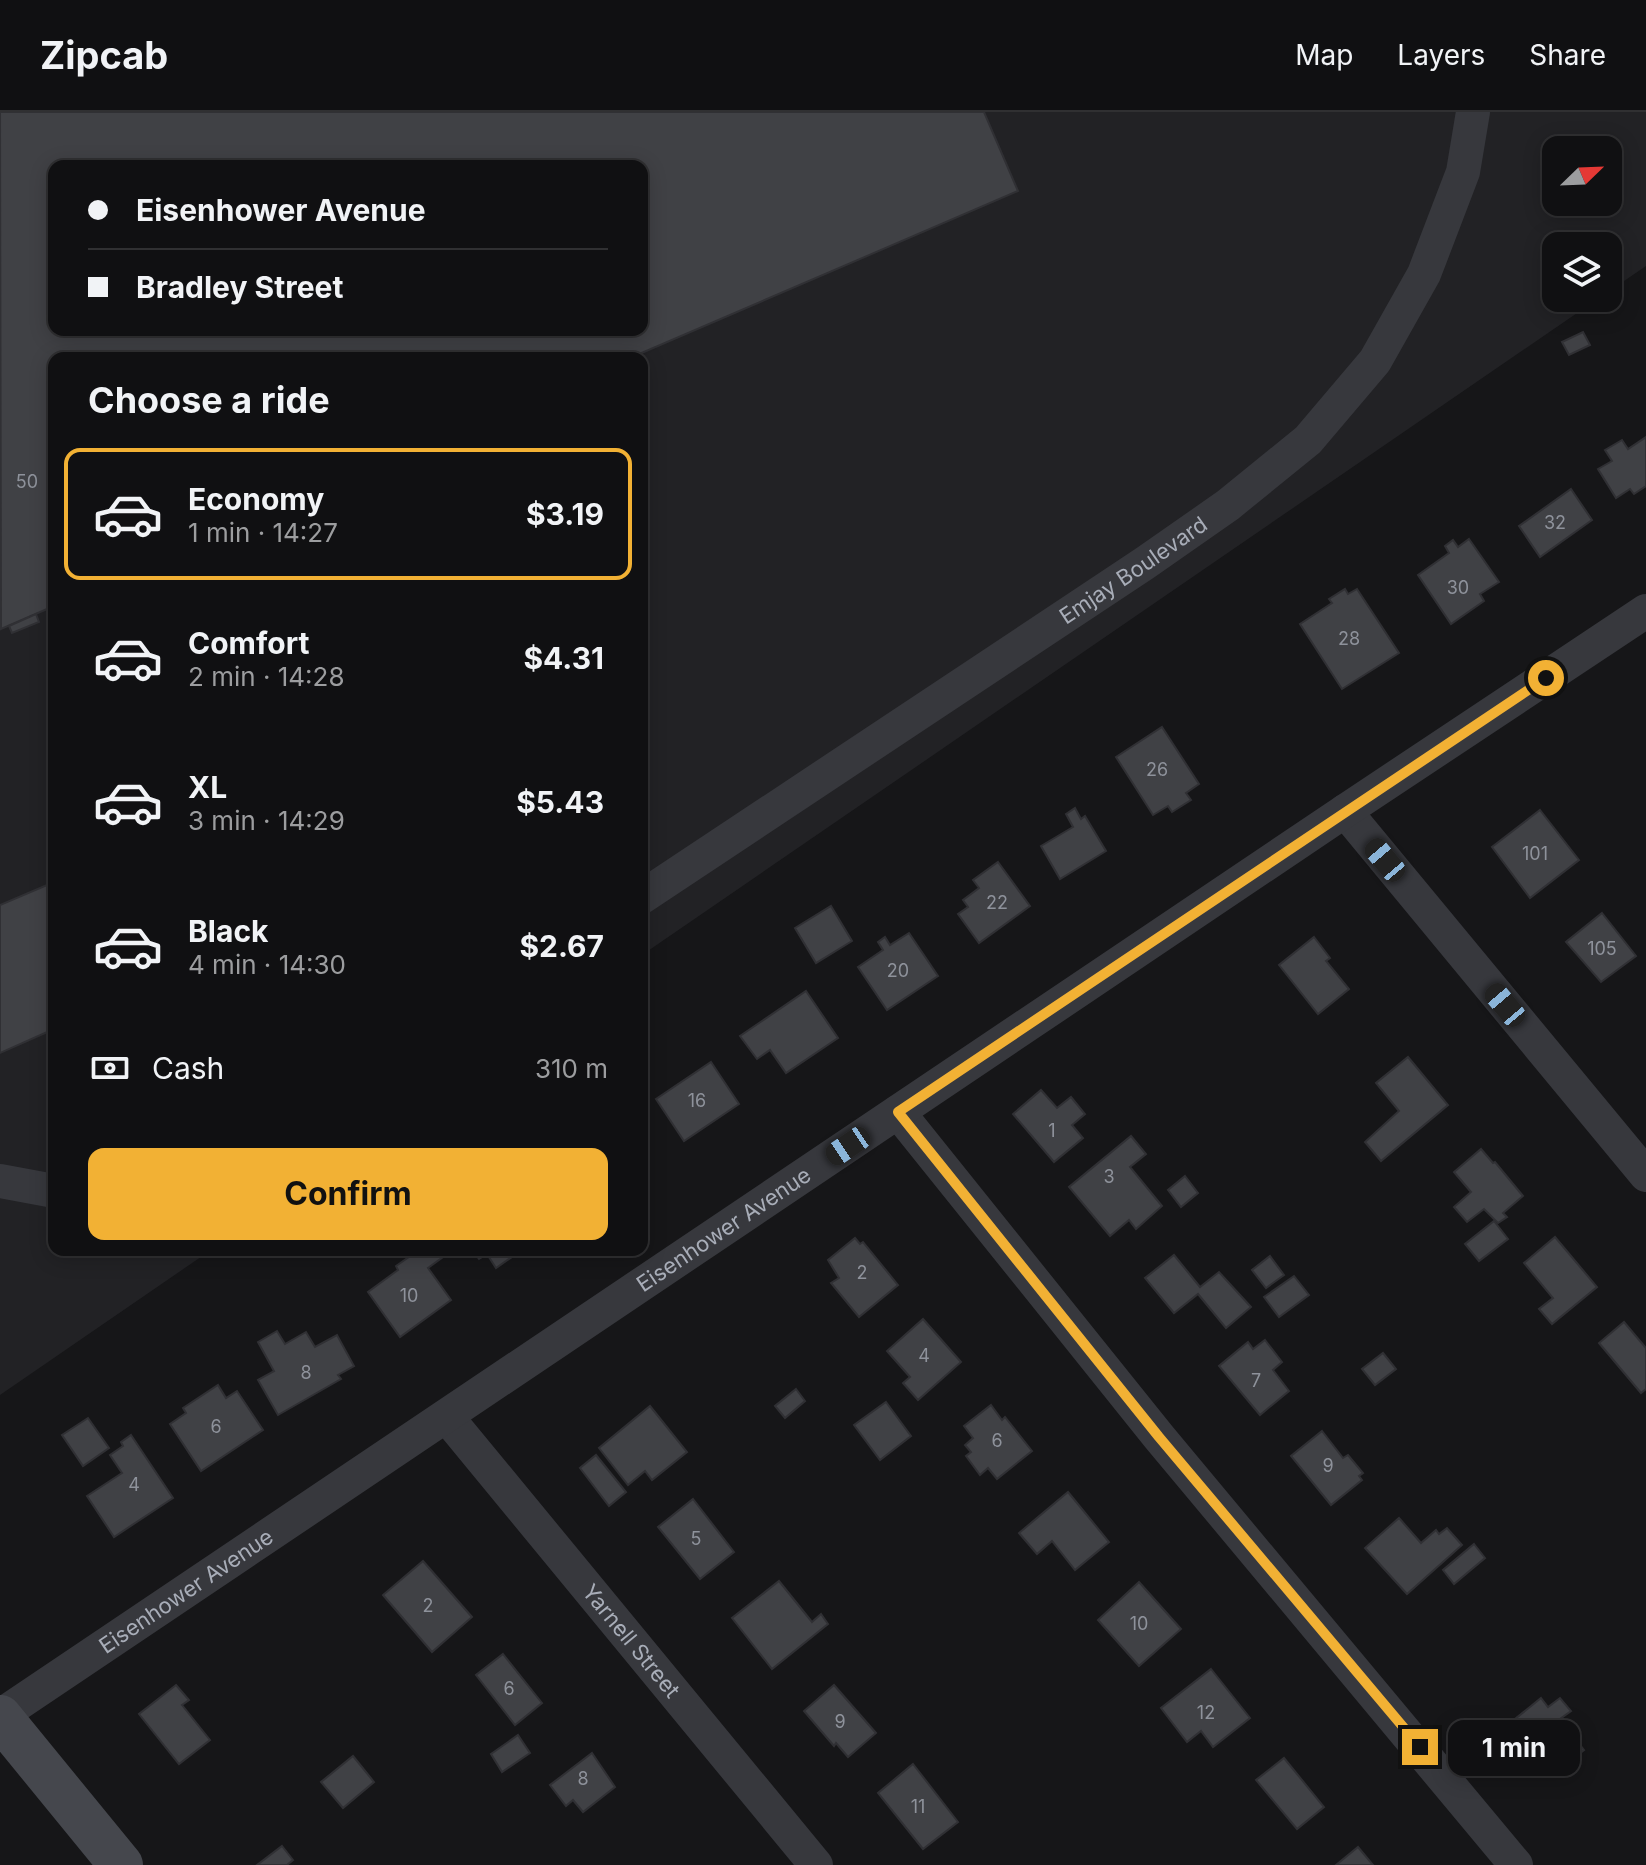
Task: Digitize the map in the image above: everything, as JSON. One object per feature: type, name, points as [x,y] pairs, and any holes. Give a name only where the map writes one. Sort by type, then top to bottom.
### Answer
[{"type":"street","name":"Emjay Boulevard","points":[[648,893],[1169,547],[1228,505],[1308,440],[1375,361],[1424,274],[1463,172],[1473,112]]},
{"type":"street","name":"Eisenhower Avenue","points":[[0,1716],[1646,611]]},
{"type":"street","points":[[1345,811],[1646,1175]]},
{"type":"street","points":[[898,1112],[1159,1437],[1516,1865]]},
{"type":"street","points":[[0,1181],[48,1190]]},
{"type":"street","name":"Yarnell Street","points":[[447,1417],[816,1865]]},
{"type":"street","points":[[0,1716],[121,1865]]},
{"type":"shaded area","points":[[0,112],[1646,112],[1646,266],[1622,282],[1622,232],[1542,232],[1542,312],[1579,312],[648,951],[648,352],[48,352],[48,1256],[202,1256],[0,1395]]},
{"type":"building","points":[[0,112],[984,112],[1018,191],[644,352],[48,352],[48,609],[1,629]]},
{"type":"building","points":[[1583,332],[1590,345],[1569,355],[1562,342]]},
{"type":"building","points":[[1646,437],[1646,486],[1634,494],[1630,489],[1616,498],[1598,469],[1612,461],[1605,450],[1622,440],[1628,449]]},
{"type":"building","points":[[1571,489],[1592,520],[1540,557],[1519,526]]},
{"type":"building","points":[[1469,539],[1499,582],[1480,594],[1484,601],[1451,624],[1418,575],[1449,553],[1445,546],[1453,540],[1458,547]]},
{"type":"building","points":[[1345,589],[1348,594],[1357,589],[1399,653],[1342,689],[1300,624],[1332,603],[1329,599]]},
{"type":"building","points":[[36,614],[39,622],[12,633],[9,626]]},
{"type":"building","points":[[1162,727],[1199,784],[1186,793],[1191,800],[1172,812],[1168,806],[1153,815],[1116,757]]},
{"type":"building","points":[[1075,808],[1081,819],[1085,816],[1106,851],[1060,879],[1041,846],[1073,827],[1066,814]]},
{"type":"building","points":[[1540,810],[1579,860],[1530,898],[1492,847]]},
{"type":"building","points":[[998,862],[1030,906],[979,943],[958,914],[968,907],[963,900],[979,888],[973,880]]},
{"type":"building","points":[[48,885],[48,1032],[0,1053],[0,905]]},
{"type":"building","points":[[831,906],[852,941],[816,963],[795,928]]},
{"type":"building","points":[[1602,913],[1636,956],[1601,982],[1566,942]]},
{"type":"building","points":[[909,933],[938,976],[887,1010],[858,967],[883,950],[878,942],[885,937],[890,945]]},
{"type":"building","points":[[1314,937],[1330,958],[1326,961],[1349,989],[1318,1014],[1279,965]]},
{"type":"building","points":[[806,991],[838,1038],[786,1073],[770,1050],[757,1059],[740,1036]]},
{"type":"building","points":[[1408,1057],[1448,1105],[1381,1161],[1365,1142],[1399,1111],[1376,1083]]},
{"type":"building","points":[[711,1062],[739,1104],[684,1141],[656,1099]]},
{"type":"building","points":[[1041,1090],[1057,1108],[1071,1097],[1085,1114],[1072,1125],[1083,1138],[1054,1162],[1013,1114]]},
{"type":"building","points":[[1131,1136],[1146,1154],[1130,1167],[1162,1206],[1136,1229],[1129,1220],[1110,1236],[1069,1187]]},
{"type":"building","points":[[1481,1149],[1523,1196],[1503,1213],[1507,1217],[1498,1223],[1484,1209],[1467,1222],[1454,1207],[1471,1192],[1454,1172]]},
{"type":"building","points":[[1185,1176],[1198,1193],[1181,1207],[1168,1190]]},
{"type":"building","points":[[1494,1221],[1508,1239],[1479,1261],[1465,1244]]},
{"type":"building","points":[[1555,1237],[1597,1287],[1552,1324],[1539,1309],[1553,1298],[1524,1263]]},
{"type":"building","points":[[855,1238],[860,1244],[863,1242],[898,1285],[859,1317],[831,1283],[839,1278],[828,1260]]},
{"type":"building","points":[[1174,1255],[1200,1287],[1219,1272],[1251,1307],[1226,1328],[1198,1294],[1174,1313],[1145,1278]]},
{"type":"building","points":[[410,1256],[442,1256],[428,1268],[451,1300],[400,1337],[368,1292],[398,1270],[396,1266]]},
{"type":"building","points":[[488,1256],[513,1256],[496,1268]]},
{"type":"building","points":[[1270,1256],[1284,1275],[1266,1288],[1252,1270]]},
{"type":"building","points":[[1294,1276],[1309,1295],[1279,1317],[1264,1297]]},
{"type":"building","points":[[923,1319],[961,1362],[918,1400],[903,1383],[910,1377],[887,1351]]},
{"type":"building","points":[[1624,1322],[1646,1348],[1646,1389],[1641,1393],[1599,1343]]},
{"type":"building","points":[[277,1331],[285,1344],[306,1332],[315,1347],[337,1335],[354,1366],[338,1375],[341,1379],[278,1415],[258,1380],[274,1371],[258,1342]]},
{"type":"building","points":[[1265,1340],[1282,1362],[1273,1370],[1289,1391],[1260,1415],[1219,1366],[1248,1342],[1253,1349]]},
{"type":"building","points":[[1383,1353],[1396,1369],[1375,1385],[1362,1369]]},
{"type":"building","points":[[218,1385],[226,1398],[237,1391],[263,1430],[201,1471],[170,1424],[186,1413],[183,1408]]},
{"type":"building","points":[[796,1389],[805,1401],[785,1418],[775,1406]]},
{"type":"building","points":[[886,1402],[911,1436],[880,1460],[854,1425]]},
{"type":"building","points":[[991,1405],[1002,1420],[1005,1417],[1032,1451],[997,1479],[988,1468],[980,1475],[966,1456],[971,1452],[965,1445],[973,1438],[964,1426]]},
{"type":"building","points":[[650,1406],[687,1452],[652,1480],[645,1471],[628,1485],[599,1448]]},
{"type":"building","points":[[88,1418],[109,1448],[83,1466],[62,1435]]},
{"type":"building","points":[[1322,1431],[1343,1458],[1348,1455],[1363,1473],[1359,1476],[1362,1480],[1331,1505],[1291,1456]]},
{"type":"building","points":[[131,1435],[173,1498],[114,1537],[87,1496],[122,1473],[110,1455],[123,1446],[121,1442]]},
{"type":"building","points":[[596,1455],[626,1492],[609,1506],[580,1468]]},
{"type":"building","points":[[1068,1492],[1109,1542],[1075,1570],[1052,1541],[1037,1554],[1019,1533]]},
{"type":"building","points":[[693,1499],[734,1552],[700,1579],[658,1527]]},
{"type":"building","points":[[1399,1518],[1421,1543],[1436,1530],[1439,1534],[1447,1528],[1462,1545],[1407,1594],[1365,1548]]},
{"type":"building","points":[[1474,1544],[1485,1558],[1454,1584],[1443,1570]]},
{"type":"building","points":[[423,1561],[472,1617],[432,1652],[383,1595]]},
{"type":"building","points":[[779,1581],[812,1622],[821,1614],[828,1624],[772,1669],[732,1618]]},
{"type":"building","points":[[1139,1582],[1181,1629],[1139,1666],[1098,1620]]},
{"type":"building","points":[[503,1654],[542,1703],[515,1725],[476,1675]]},
{"type":"building","points":[[1211,1669],[1250,1718],[1213,1747],[1201,1731],[1187,1742],[1161,1708]]},
{"type":"building","points":[[176,1685],[189,1700],[182,1705],[210,1740],[179,1764],[139,1714]]},
{"type":"building","points":[[834,1685],[876,1733],[848,1757],[836,1743],[834,1746],[804,1711]]},
{"type":"building","points":[[1541,1698],[1548,1707],[1560,1698],[1571,1711],[1560,1719],[1584,1750],[1551,1776],[1510,1723]]},
{"type":"building","points":[[518,1735],[530,1753],[502,1772],[491,1754]]},
{"type":"building","points":[[592,1753],[615,1787],[583,1812],[573,1800],[566,1806],[550,1785]]},
{"type":"building","points":[[353,1756],[374,1782],[343,1808],[321,1782]]},
{"type":"building","points":[[1284,1758],[1324,1807],[1297,1829],[1256,1780]]},
{"type":"building","points":[[913,1764],[958,1822],[923,1849],[878,1793]]},
{"type":"building","points":[[282,1846],[293,1860],[287,1865],[257,1865]]},
{"type":"building","points":[[1358,1847],[1373,1865],[1336,1865]]},
{"type":"route","points":[[1420,1747],[1159,1437],[898,1112],[1546,678]]}]
